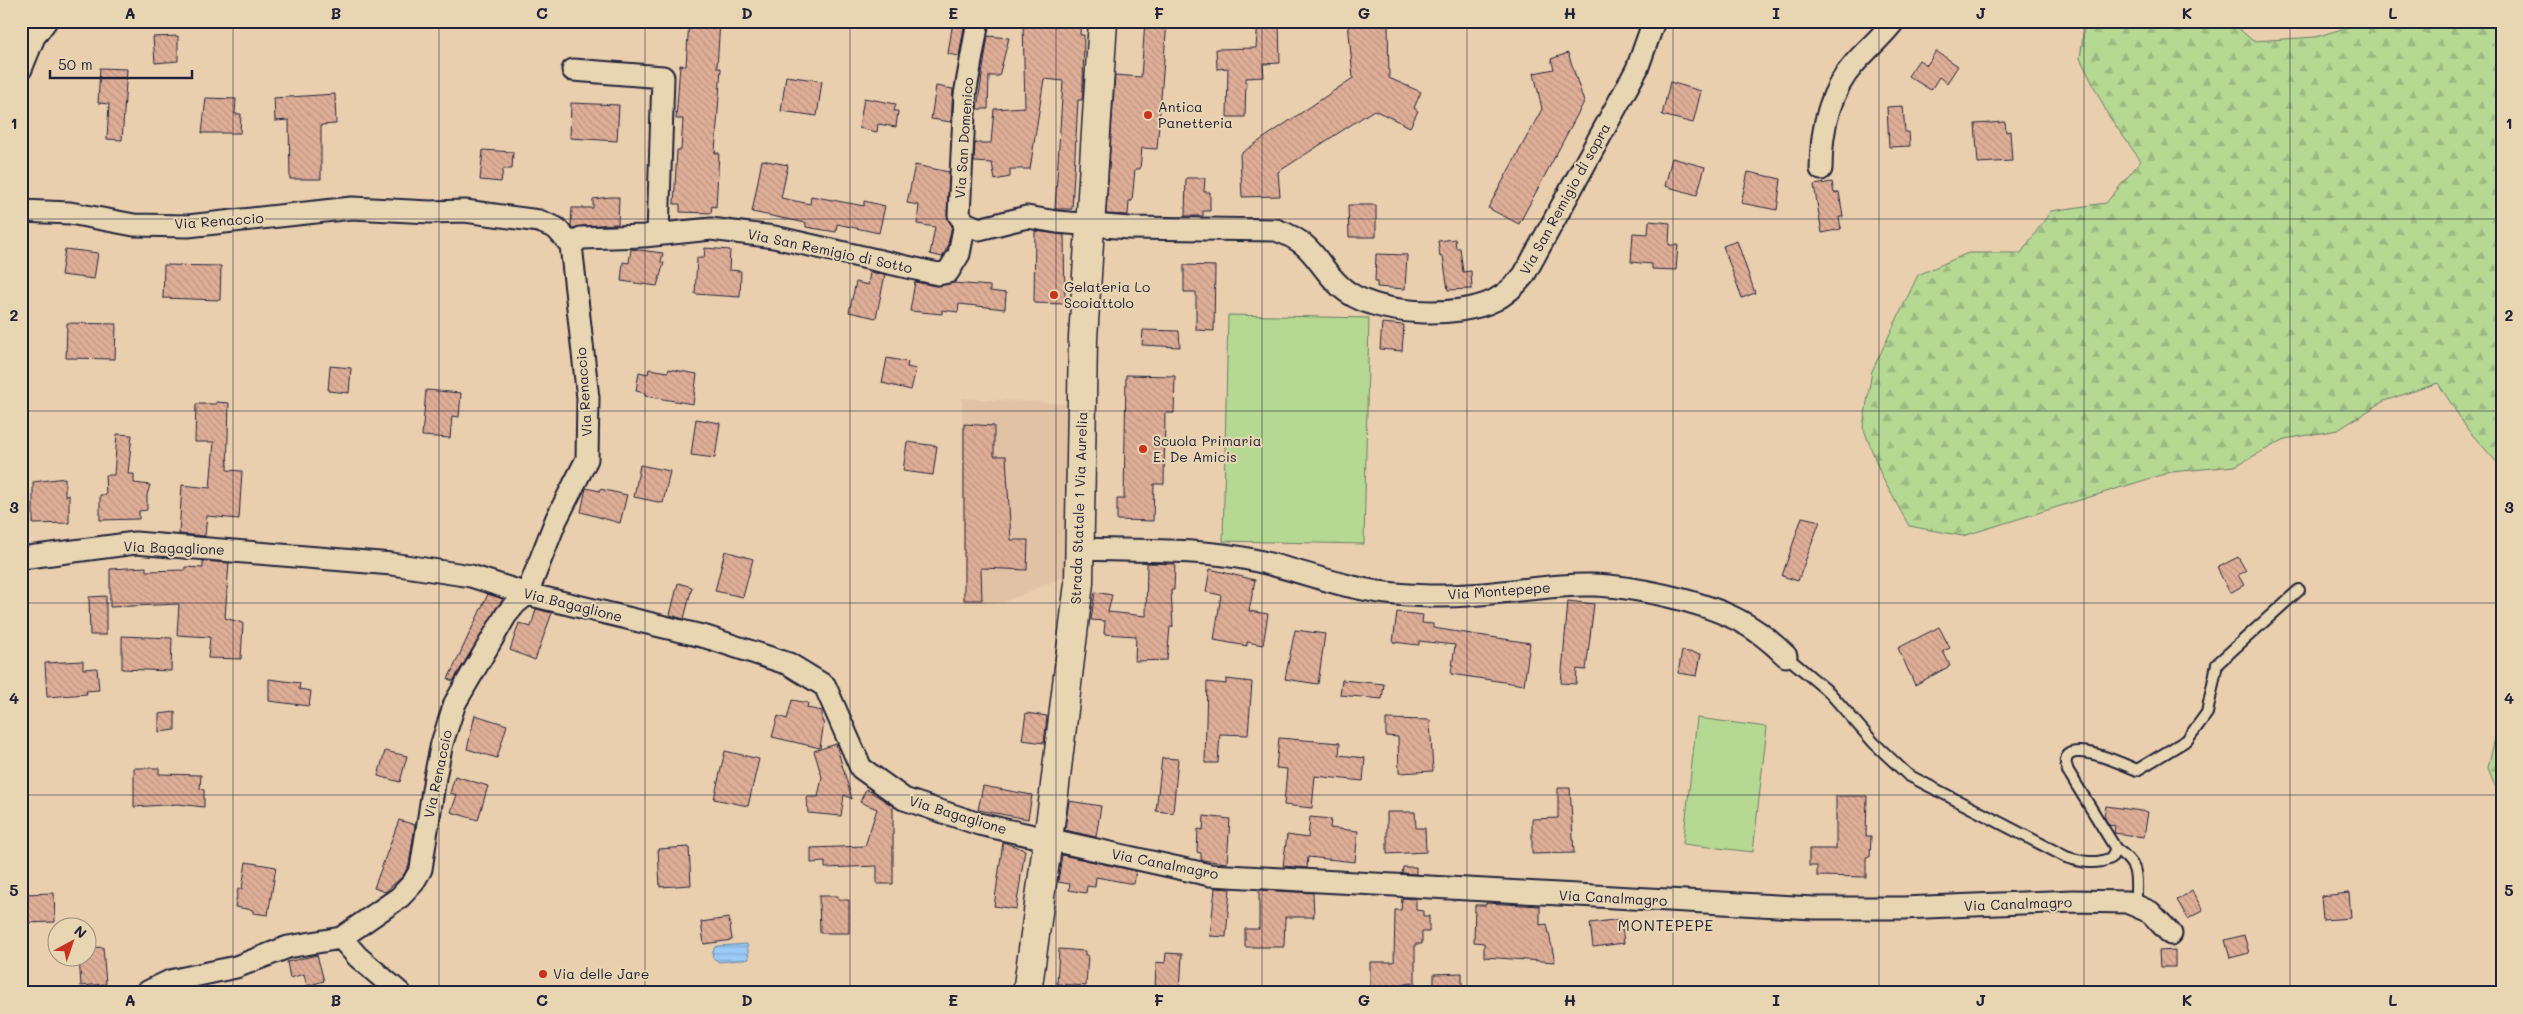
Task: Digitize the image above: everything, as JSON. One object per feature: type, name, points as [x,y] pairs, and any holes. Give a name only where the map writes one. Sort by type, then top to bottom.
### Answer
[{"type":"main road","name":"Strada Statale 1 Via Aurelia","points":[[1027,993],[1048,840],[1079,583],[1083,338],[1103,21]]},
{"type":"street","points":[[21,69],[34,37],[46,21]]},
{"type":"street","name":"Via San Domenico","points":[[965,223],[959,215],[962,141],[965,95],[978,21]]},
{"type":"street","name":"Via San Remigio di sopra","points":[[1089,224],[1129,228],[1276,230],[1295,237],[1313,252],[1341,287],[1357,298],[1395,309],[1428,312],[1476,306],[1495,300],[1524,275],[1637,69],[1654,21]]},
{"type":"street","points":[[1821,169],[1821,144],[1825,122],[1835,93],[1854,63],[1882,36],[1894,21]]},
{"type":"street","points":[[573,70],[662,77],[658,234]]},
{"type":"street","name":"Via Renaccio","points":[[21,211],[70,213],[134,225],[188,226],[352,208],[430,212],[465,211],[538,222],[556,228],[571,245],[588,398],[587,459],[556,520],[527,594],[506,615],[455,703],[442,743],[435,777],[422,869],[413,884],[400,897],[341,938],[288,947],[236,967],[170,981],[145,993]]},
{"type":"street","points":[[965,223],[979,229],[1027,217],[1089,224]]},
{"type":"street","name":"Via San Remigio di Sotto","points":[[571,245],[581,238],[711,229],[774,237],[938,274],[948,272],[959,254],[965,223]]},
{"type":"street","name":"Via Bagaglione","points":[[21,558],[135,543],[392,564],[471,576],[527,594],[706,636],[789,664],[825,686],[861,768],[904,799],[980,824],[1048,840]]},
{"type":"street","name":"Via Montepepe","points":[[1080,549],[1219,554],[1254,560],[1295,572],[1394,594],[1468,595],[1528,588],[1592,585],[1615,587],[1704,607],[1738,620],[1768,639],[1786,656]]},
{"type":"street","name":"Via Canalmagro","points":[[1048,840],[1210,875],[1814,908],[1903,908],[2074,901],[2127,902],[2136,904]]},
{"type":"street","points":[[2136,904],[2150,912],[2171,934]]},
{"type":"street","points":[[341,938],[358,957],[400,993]]},
{"type":"lane","points":[[2136,904],[2137,882],[2135,867],[2131,860],[2116,849],[2068,771],[2066,760],[2069,755],[2080,750],[2137,770],[2187,740],[2207,713],[2217,664],[2299,590]]},
{"type":"lane","points":[[1786,656],[1810,674],[1830,693],[1874,743],[1908,775],[2066,857],[2084,863],[2098,862],[2111,858],[2116,849]]},
{"type":"shaded area","points":[[962,398],[1069,404],[1064,577],[1002,603],[963,603]]},
{"type":"green space","points":[[2085,21],[2230,21],[2253,41],[2316,37],[2367,21],[2502,21],[2502,468],[2468,430],[2438,383],[2384,401],[2338,430],[2285,439],[2235,466],[2171,472],[1963,536],[1909,526],[1882,477],[1863,427],[1872,371],[1918,275],[1968,253],[2021,253],[2051,211],[2106,203],[2141,161],[2108,115],[2080,58]]},
{"type":"green space","points":[[1228,315],[1369,318],[1364,544],[1223,541]]},
{"type":"green space","points":[[2502,708],[2502,803],[2488,768]]},
{"type":"green space","points":[[1697,718],[1767,727],[1753,852],[1683,844]]},
{"type":"water","points":[[747,944],[749,959],[719,962],[712,957],[714,948],[718,946]]},
{"type":"building","points":[[689,21],[720,21],[717,68],[721,68],[715,153],[719,153],[716,207],[712,206],[711,213],[680,212],[680,204],[674,204],[677,150],[681,150],[683,119],[676,119],[680,65],[686,66]]},
{"type":"building","points":[[953,21],[965,21],[959,56],[948,54]]},
{"type":"building","points":[[1023,21],[1081,21],[1080,35],[1084,35],[1083,87],[1082,100],[1078,100],[1072,209],[1055,209],[1063,81],[1044,79],[1030,169],[1010,169],[1010,177],[995,180],[992,163],[974,162],[975,143],[991,143],[994,109],[1025,107]]},
{"type":"building","points":[[1145,21],[1167,21],[1157,149],[1142,148],[1140,169],[1135,169],[1132,201],[1129,201],[1128,215],[1106,214],[1115,75],[1141,77]]},
{"type":"building","points":[[1258,21],[1279,21],[1280,63],[1263,64],[1264,77],[1246,78],[1245,117],[1227,117],[1228,68],[1217,69],[1216,49],[1256,48]]},
{"type":"building","points":[[1348,21],[1388,21],[1389,78],[1421,92],[1414,108],[1418,111],[1410,127],[1374,110],[1278,172],[1280,196],[1242,197],[1240,154],[1353,78]]},
{"type":"building","points":[[178,36],[178,61],[155,63],[153,37]]},
{"type":"building","points":[[988,36],[1009,38],[999,76],[989,76],[988,109],[977,109]]},
{"type":"building","points":[[1936,51],[1958,66],[1947,83],[1939,77],[1931,90],[1908,76],[1919,60],[1927,65]]},
{"type":"building","points":[[1568,53],[1584,102],[1519,224],[1488,208],[1542,109],[1534,73],[1554,69],[1551,59]]},
{"type":"building","points":[[100,68],[127,69],[122,140],[107,139],[109,104],[98,103]]},
{"type":"building","points":[[786,76],[822,81],[817,116],[781,111]]},
{"type":"building","points":[[1670,82],[1701,91],[1693,123],[1662,115]]},
{"type":"building","points":[[936,86],[953,89],[951,122],[931,119]]},
{"type":"building","points":[[335,94],[336,124],[321,125],[321,179],[290,179],[289,120],[275,121],[274,98]]},
{"type":"building","points":[[206,98],[236,99],[235,114],[241,114],[240,133],[202,133]]},
{"type":"building","points":[[864,98],[896,104],[894,111],[898,111],[896,127],[878,124],[877,132],[859,128]]},
{"type":"building","points":[[571,103],[619,105],[617,141],[570,138]]},
{"type":"building","points":[[1903,106],[1905,132],[1909,132],[1910,146],[1889,147],[1887,107]]},
{"type":"building","points":[[2005,122],[2006,132],[2010,131],[2012,161],[1978,163],[1975,124]]},
{"type":"building","points":[[483,150],[513,152],[512,169],[503,169],[501,182],[480,180]]},
{"type":"building","points":[[1672,158],[1705,167],[1697,195],[1665,186]]},
{"type":"building","points":[[762,160],[788,165],[781,198],[810,204],[811,196],[864,206],[864,201],[885,206],[879,233],[837,224],[836,232],[806,227],[806,223],[752,212]]},
{"type":"building","points":[[915,165],[949,172],[947,214],[952,226],[947,248],[942,257],[930,254],[935,227],[917,224],[919,205],[907,203]]},
{"type":"building","points":[[1748,172],[1781,179],[1777,210],[1741,203]]},
{"type":"building","points":[[1186,178],[1205,178],[1204,192],[1210,192],[1210,211],[1203,211],[1203,216],[1185,216]]},
{"type":"building","points":[[1832,182],[1834,193],[1839,192],[1843,217],[1839,217],[1841,229],[1822,233],[1814,185]]},
{"type":"building","points":[[619,197],[618,224],[573,228],[571,226],[572,208],[593,208],[593,199]]},
{"type":"building","points":[[1348,205],[1376,205],[1376,237],[1349,237]]},
{"type":"building","points":[[1649,221],[1670,223],[1669,245],[1678,245],[1676,270],[1652,269],[1652,264],[1631,262],[1633,233],[1648,234]]},
{"type":"building","points":[[1035,231],[1064,235],[1065,304],[1034,303]]},
{"type":"building","points":[[1455,239],[1456,248],[1460,248],[1463,272],[1471,271],[1472,289],[1448,290],[1443,257],[1440,257],[1438,241]]},
{"type":"building","points":[[1737,241],[1755,293],[1742,298],[1723,246]]},
{"type":"building","points":[[705,248],[730,250],[729,270],[741,271],[740,297],[695,294],[697,258],[704,258]]},
{"type":"building","points":[[65,249],[98,253],[94,279],[61,275]]},
{"type":"building","points":[[631,249],[663,253],[661,262],[664,263],[657,286],[621,281],[623,262],[629,263]]},
{"type":"building","points":[[1376,254],[1407,255],[1405,289],[1377,287],[1377,282],[1375,282]]},
{"type":"building","points":[[164,265],[221,266],[220,300],[163,298]]},
{"type":"building","points":[[1184,265],[1215,266],[1214,331],[1196,330],[1196,292],[1184,292]]},
{"type":"building","points":[[870,272],[885,275],[876,318],[849,312],[856,282],[868,285]]},
{"type":"building","points":[[915,282],[936,286],[954,283],[990,286],[990,291],[1006,293],[1005,309],[959,304],[958,312],[942,310],[942,314],[910,311]]},
{"type":"building","points":[[67,323],[116,324],[115,359],[66,358]]},
{"type":"building","points":[[1382,323],[1404,325],[1402,351],[1380,349]]},
{"type":"building","points":[[1143,330],[1179,331],[1180,347],[1142,345]]},
{"type":"building","points":[[887,358],[908,362],[907,367],[916,369],[911,390],[882,383]]},
{"type":"building","points":[[330,366],[351,368],[349,393],[328,391]]},
{"type":"building","points":[[649,369],[668,372],[669,369],[697,374],[693,404],[645,396],[645,393],[636,391],[639,372],[648,374]]},
{"type":"building","points":[[1126,375],[1175,376],[1174,413],[1165,413],[1164,484],[1154,484],[1153,521],[1117,520],[1117,499],[1124,499]]},
{"type":"building","points":[[426,390],[461,393],[459,417],[452,416],[450,438],[422,436]]},
{"type":"building","points":[[216,402],[229,403],[227,470],[242,471],[239,519],[207,516],[205,536],[179,534],[182,485],[210,488],[214,442],[195,442],[196,404],[216,404]]},
{"type":"building","points":[[696,419],[720,423],[715,458],[691,455]]},
{"type":"building","points":[[964,424],[994,426],[994,456],[1006,456],[1011,540],[1028,540],[1027,570],[981,568],[982,600],[964,600]]},
{"type":"building","points":[[117,434],[132,435],[128,474],[134,474],[134,483],[150,485],[147,495],[147,510],[139,511],[139,519],[100,520],[100,495],[106,495],[105,475],[114,475]]},
{"type":"building","points":[[907,442],[937,446],[933,475],[903,471]]},
{"type":"building","points":[[640,465],[670,471],[663,503],[634,497]]},
{"type":"building","points":[[65,478],[65,496],[69,495],[69,523],[33,524],[33,482]]},
{"type":"building","points":[[586,488],[627,495],[620,523],[581,512]]},
{"type":"building","points":[[1802,517],[1820,521],[1798,581],[1782,576]]},
{"type":"building","points":[[725,551],[753,559],[743,597],[715,591]]},
{"type":"building","points":[[2238,557],[2246,571],[2238,575],[2244,585],[2230,593],[2217,568]]},
{"type":"building","points":[[203,561],[229,563],[225,618],[243,623],[241,659],[208,658],[210,637],[177,635],[179,604],[110,607],[110,569],[146,567],[146,571],[185,570],[185,567],[203,568]]},
{"type":"building","points":[[1147,563],[1175,564],[1174,590],[1171,590],[1173,627],[1170,627],[1167,660],[1135,661],[1136,636],[1104,634],[1105,621],[1091,620],[1095,592],[1112,595],[1108,612],[1146,616]]},
{"type":"building","points":[[1210,569],[1255,580],[1249,611],[1268,614],[1263,645],[1247,642],[1247,646],[1214,640],[1221,595],[1206,592]]},
{"type":"building","points":[[678,583],[692,587],[684,619],[670,615]]},
{"type":"building","points":[[488,594],[503,599],[453,681],[448,679]]},
{"type":"building","points":[[106,596],[106,635],[90,635],[89,597]]},
{"type":"building","points":[[1568,601],[1594,604],[1586,670],[1577,669],[1576,684],[1561,683]]},
{"type":"building","points":[[536,609],[552,613],[535,660],[510,650],[519,623],[531,627]]},
{"type":"building","points":[[1397,612],[1423,615],[1422,623],[1433,624],[1433,628],[1530,643],[1524,685],[1451,674],[1455,645],[1419,641],[1419,645],[1393,642]]},
{"type":"building","points":[[1939,627],[1950,648],[1943,651],[1950,666],[1915,685],[1898,648]]},
{"type":"building","points":[[1295,630],[1325,634],[1318,684],[1285,679]]},
{"type":"building","points":[[122,636],[172,638],[171,671],[122,669]]},
{"type":"building","points":[[1682,651],[1701,654],[1697,676],[1678,673]]},
{"type":"building","points":[[83,661],[83,669],[97,668],[99,690],[86,691],[87,694],[47,697],[45,663]]},
{"type":"building","points":[[269,679],[300,683],[299,689],[311,691],[309,706],[269,701]]},
{"type":"building","points":[[1226,679],[1252,682],[1248,735],[1220,734],[1218,763],[1205,763],[1207,682],[1226,684]]},
{"type":"building","points":[[1342,680],[1384,684],[1382,699],[1340,695]]},
{"type":"building","points":[[792,700],[808,703],[807,708],[822,711],[822,722],[824,722],[820,748],[772,737],[778,716],[787,719]]},
{"type":"building","points":[[175,712],[175,730],[159,732],[159,714]]},
{"type":"building","points":[[1026,713],[1047,716],[1044,743],[1022,740]]},
{"type":"building","points":[[475,715],[507,725],[497,758],[467,749]]},
{"type":"building","points":[[1386,719],[1430,720],[1433,771],[1399,773],[1398,737],[1386,736]]},
{"type":"building","points":[[1279,738],[1340,743],[1339,755],[1365,758],[1363,781],[1315,776],[1312,808],[1284,805],[1287,769],[1276,768]]},
{"type":"building","points":[[836,744],[852,799],[844,795],[841,816],[808,813],[807,797],[818,797],[822,777],[814,751]]},
{"type":"building","points":[[385,751],[407,756],[400,782],[378,776]]},
{"type":"building","points":[[725,751],[759,759],[748,806],[714,799]]},
{"type":"building","points":[[1162,758],[1178,759],[1173,813],[1156,811]]},
{"type":"building","points":[[134,768],[159,768],[159,774],[201,775],[200,789],[204,790],[204,807],[178,804],[134,807]]},
{"type":"building","points":[[455,776],[488,786],[478,820],[451,812],[457,795],[450,793]]},
{"type":"building","points":[[983,786],[1032,795],[1028,819],[978,810]]},
{"type":"building","points":[[1558,788],[1570,788],[1574,853],[1532,854],[1532,819],[1558,818]]},
{"type":"building","points":[[866,789],[893,806],[893,884],[877,884],[877,866],[825,868],[825,862],[811,863],[811,848],[865,846],[877,809],[860,802]]},
{"type":"building","points":[[1836,796],[1867,796],[1866,836],[1871,836],[1870,857],[1866,857],[1866,877],[1817,876],[1817,866],[1809,866],[1809,849],[1836,849]]},
{"type":"building","points":[[1069,801],[1101,806],[1096,837],[1065,830]]},
{"type":"building","points":[[2106,806],[2148,812],[2144,837],[2114,833],[2115,826],[2109,825],[2104,816]]},
{"type":"building","points":[[1387,812],[1415,812],[1416,828],[1425,828],[1426,852],[1387,854]]},
{"type":"building","points":[[1204,816],[1230,819],[1227,863],[1201,860],[1201,853],[1197,852],[1198,829],[1203,830]]},
{"type":"building","points":[[1310,817],[1331,819],[1330,828],[1358,831],[1355,862],[1308,857],[1307,868],[1283,866],[1287,835],[1308,838]]},
{"type":"building","points":[[399,820],[415,825],[409,865],[403,876],[385,892],[374,888]]},
{"type":"building","points":[[1003,842],[1025,850],[1016,909],[994,906]]},
{"type":"building","points":[[689,847],[691,885],[660,887],[658,849]]},
{"type":"building","points":[[1062,855],[1136,871],[1134,884],[1096,877],[1095,887],[1087,886],[1086,893],[1069,890],[1070,884],[1058,882]]},
{"type":"building","points":[[246,862],[276,867],[268,915],[253,913],[253,910],[235,907],[238,889],[242,889]]},
{"type":"building","points":[[1403,867],[1416,867],[1416,874],[1402,873]]},
{"type":"building","points":[[1215,888],[1230,889],[1226,937],[1210,936]]},
{"type":"building","points":[[1259,890],[1313,893],[1314,917],[1285,917],[1284,947],[1245,947],[1245,929],[1259,929]]},
{"type":"building","points":[[2192,891],[2203,910],[2188,919],[2177,900]]},
{"type":"building","points":[[54,893],[55,916],[48,916],[48,922],[24,923],[23,894]]},
{"type":"building","points":[[2349,893],[2351,918],[2323,920],[2321,896]]},
{"type":"building","points":[[819,896],[838,896],[838,900],[849,900],[849,933],[820,933]]},
{"type":"building","points":[[1402,898],[1416,899],[1416,910],[1423,911],[1423,916],[1429,916],[1429,932],[1422,932],[1422,944],[1415,944],[1415,983],[1396,985],[1396,990],[1370,990],[1370,962],[1394,962],[1395,910],[1401,910]]},
{"type":"building","points":[[1486,903],[1540,906],[1540,925],[1547,924],[1555,962],[1484,957],[1484,943],[1474,942],[1475,905],[1486,905]]},
{"type":"building","points":[[729,918],[732,940],[704,944],[701,922]]},
{"type":"building","points":[[1621,919],[1624,943],[1593,947],[1590,923]]},
{"type":"building","points":[[2244,935],[2249,953],[2230,958],[2225,940]]},
{"type":"building","points":[[98,947],[103,947],[106,984],[81,986],[80,966],[98,966]]},
{"type":"building","points":[[1059,949],[1085,951],[1085,955],[1088,955],[1086,986],[1057,984]]},
{"type":"building","points":[[2175,950],[2175,967],[2160,967],[2159,951]]},
{"type":"building","points":[[1166,953],[1182,954],[1180,993],[1155,993],[1156,962],[1165,963]]},
{"type":"building","points":[[317,955],[324,981],[307,986],[304,974],[290,978],[287,962]]},
{"type":"building","points":[[1462,973],[1462,993],[1434,993],[1434,974]]},
{"type":"place","name":"Antica Panetteria","points":[[1148,115]]},
{"type":"place","name":"Gelateria Lo Scoiattolo","points":[[1054,295]]},
{"type":"place","name":"Scuola Primaria E. De Amicis","points":[[1143,449]]},
{"type":"place","name":"Via delle Jare","points":[[543,974]]},
{"type":"district","name":"MONTEPEPE","points":[[1666,926]]}]
